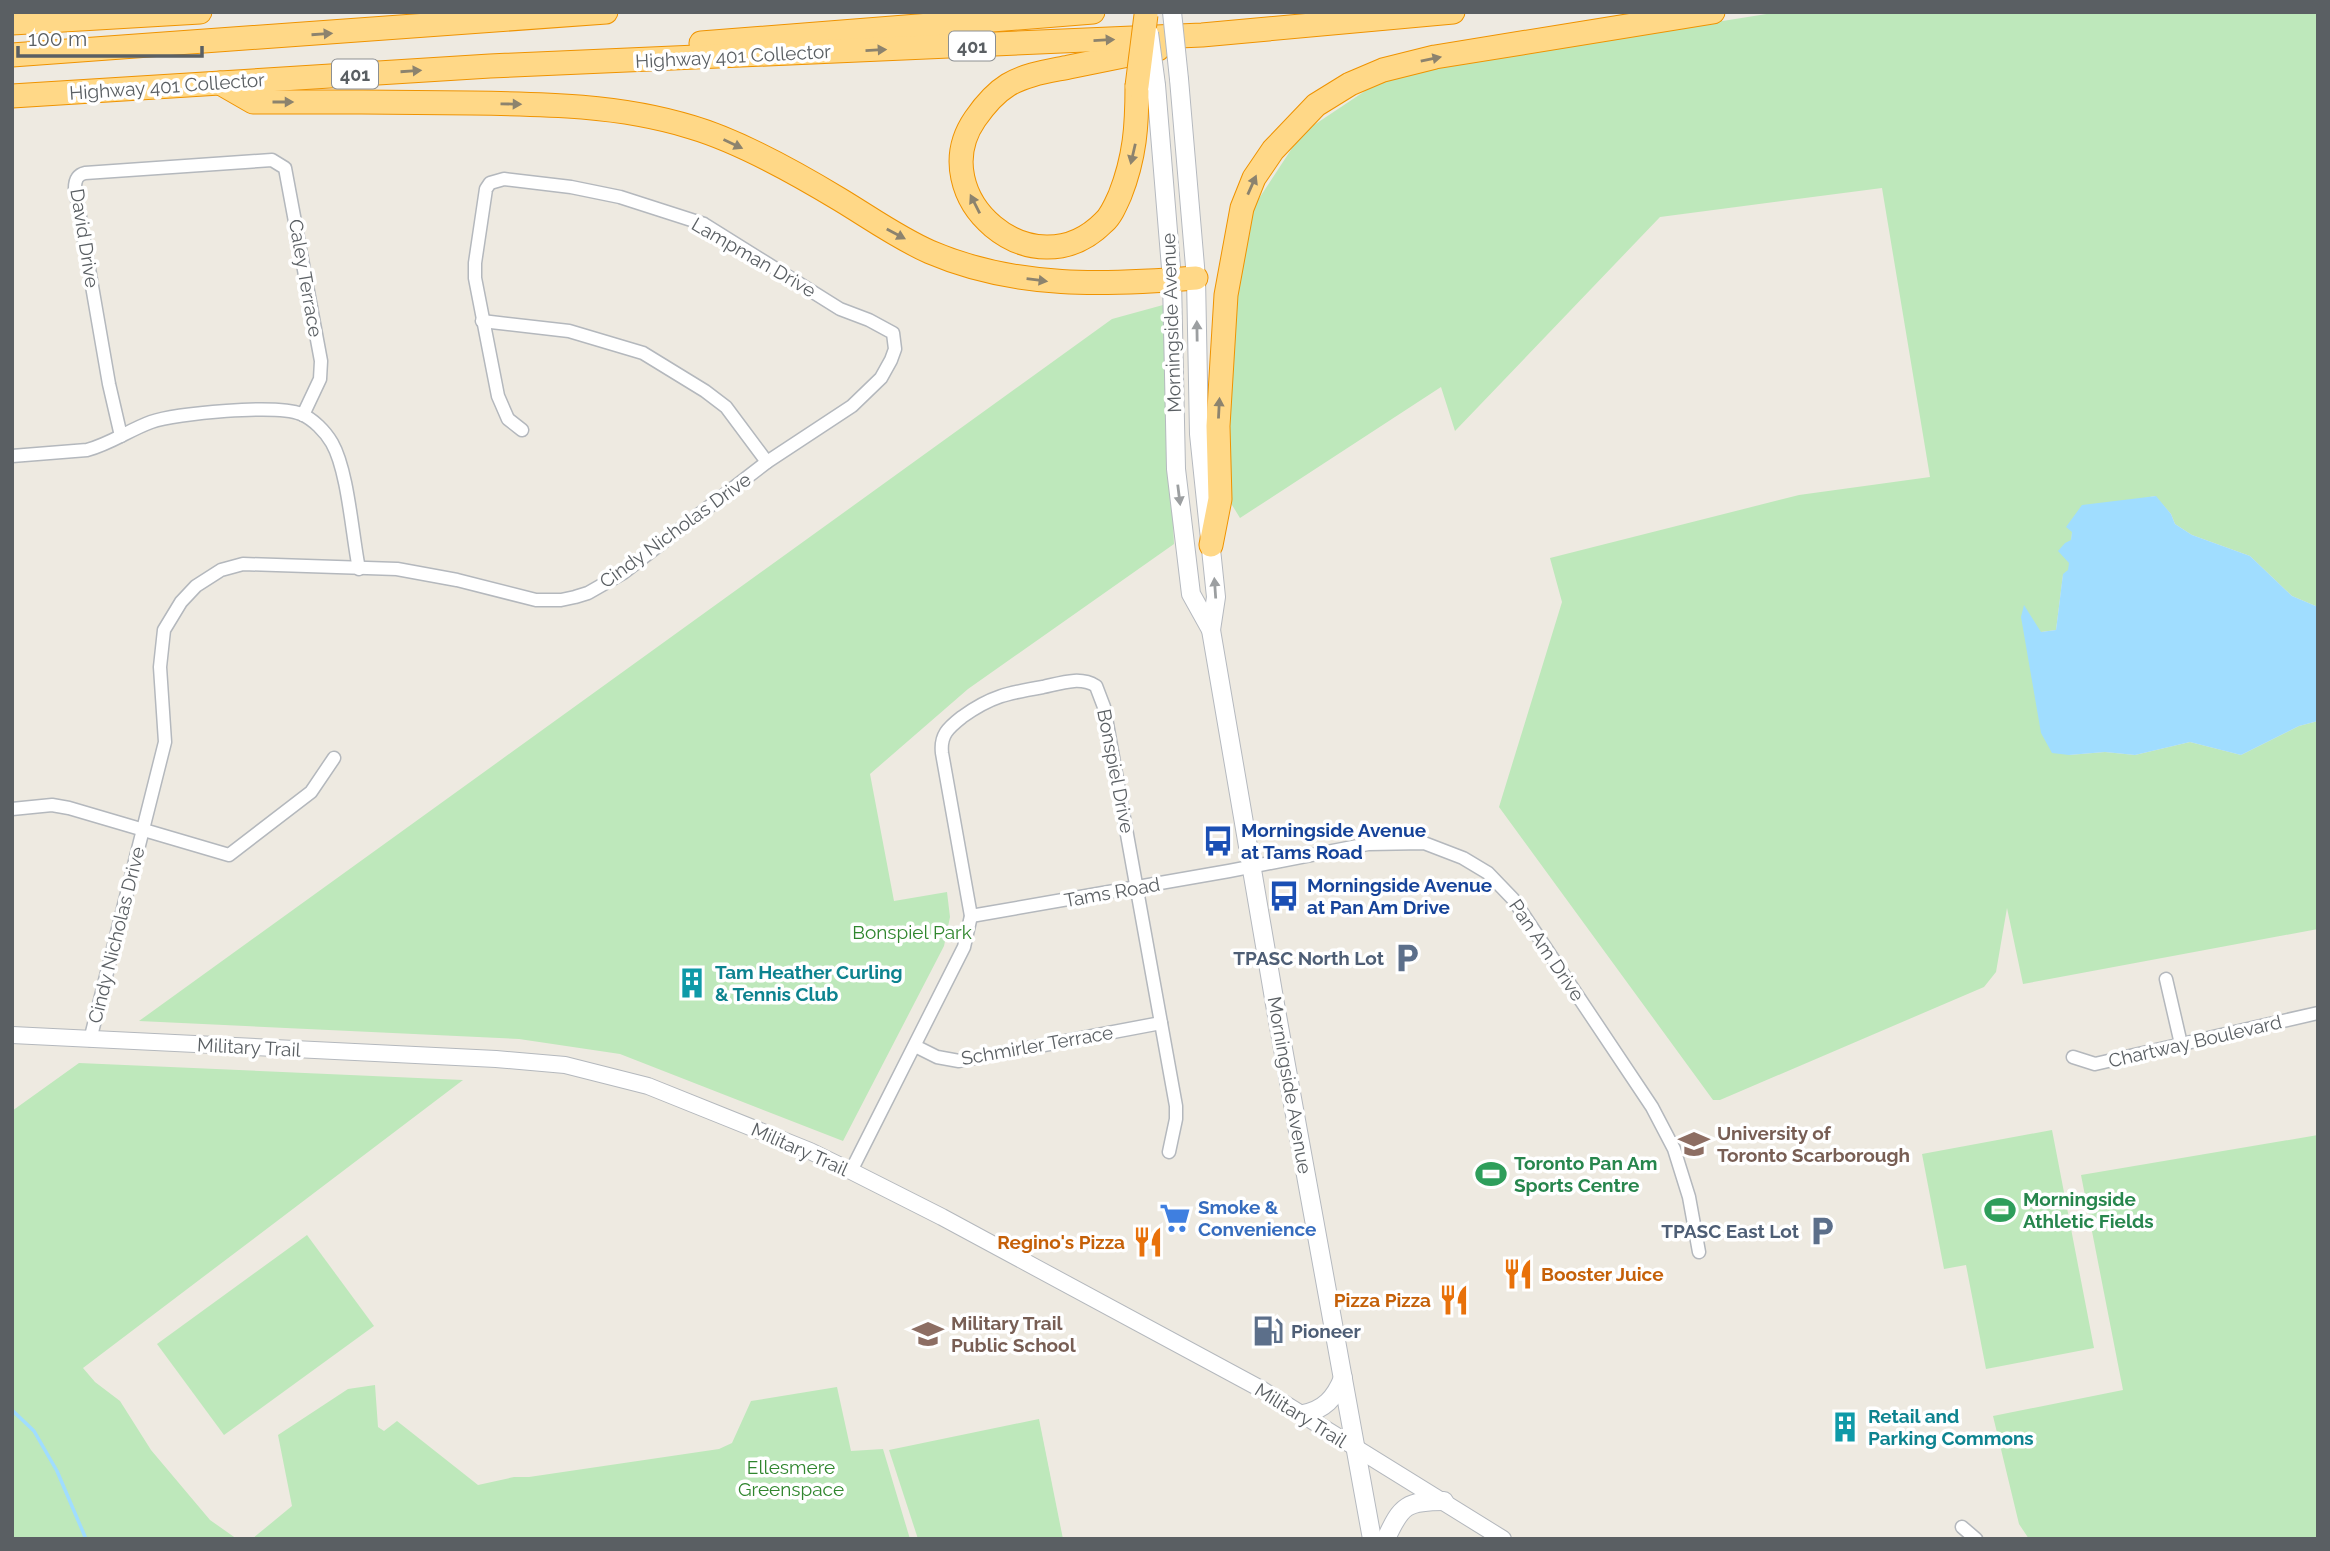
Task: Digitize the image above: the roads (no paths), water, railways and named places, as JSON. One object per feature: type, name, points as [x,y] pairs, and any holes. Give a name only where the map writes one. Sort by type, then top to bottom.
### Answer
[{"type":"highway","points":[[12,23],[200,12]]},
{"type":"highway","name":"401","points":[[12,55],[606,12]]},
{"type":"highway","points":[[490,65],[518,55],[1093,12]]},
{"type":"highway","name":"Highway 401 Collector","points":[[12,96],[490,65],[1202,35],[1453,12]]},
{"type":"highway","points":[[1211,545],[1220,499],[1218,426],[1226,295],[1242,208],[1254,178],[1273,150],[1315,105],[1350,84],[1383,70],[1434,57],[1713,12]]},
{"type":"highway","points":[[1146,14],[1147,86],[1128,174],[1106,221],[1066,245],[1041,247],[1015,242],[978,212],[964,181],[961,160],[968,130],[986,103],[1009,85],[1041,73],[1182,44],[1202,35]]},
{"type":"highway","points":[[220,83],[253,102],[538,104],[600,108],[649,116],[693,127],[729,142],[838,199],[883,228],[930,252],[970,266],[1007,276],[1049,282],[1114,284],[1196,278]]},
{"type":"main road","name":"Morningside Avenue","points":[[1172,12],[1196,278],[1199,434],[1216,597],[1210,630]]},
{"type":"main road","name":"Morningside Avenue","points":[[1147,86],[1172,280],[1177,479],[1191,594],[1210,630],[1373,1539]]},
{"type":"main road","points":[[1303,1415],[1318,1412],[1323,1408],[1338,1391],[1343,1378]]},
{"type":"main road","points":[[1386,1539],[1396,1517],[1409,1504],[1444,1501]]},
{"type":"street","name":"Caley Terrace","points":[[258,161],[272,160],[280,163],[287,173],[321,370],[320,379],[303,415]]},
{"type":"street","name":"David Drive","points":[[121,436],[109,384],[75,180],[85,173],[258,161]]},
{"type":"street","name":"Lampman Drive","points":[[522,430],[508,419],[499,400],[482,321],[475,263],[482,210],[490,183],[504,178],[602,193],[704,224],[841,309],[878,324],[895,338]]},
{"type":"street","points":[[482,321],[569,331],[643,353],[726,407],[767,463]]},
{"type":"street","name":"Cindy Nicholas Drive","points":[[90,1040],[165,742],[161,648],[164,630],[181,602],[207,577],[243,564],[397,569],[457,580],[536,600],[561,600],[588,593],[623,573],[767,463],[863,396],[881,379],[895,349],[895,338]]},
{"type":"street","points":[[12,456],[88,450],[151,422],[175,416],[275,410],[303,415],[318,425],[332,442],[341,464],[359,569]]},
{"type":"street","name":"Bonspiel Drive","points":[[851,1171],[964,947],[971,916],[942,753],[944,732],[996,696],[1073,681],[1088,681],[1096,686],[1101,694],[1176,1106],[1169,1152]]},
{"type":"street","points":[[12,809],[52,805],[69,808],[229,855],[311,792],[334,758]]},
{"type":"street","name":"Pan Am Drive","points":[[1252,867],[1368,844],[1423,843],[1463,858],[1488,873],[1513,899],[1652,1107],[1674,1149],[1689,1197],[1699,1252]]},
{"type":"street","name":"Tams Road","points":[[971,916],[1252,867]]},
{"type":"street","points":[[2166,979],[2181,1044]]},
{"type":"street","name":"Chartway Boulevard","points":[[2073,1057],[2095,1064],[2318,1013]]},
{"type":"street","name":"Schmirler Terrace","points":[[915,1046],[937,1057],[959,1061],[1161,1023]]},
{"type":"street","name":"Military Trail","points":[[12,1035],[475,1058],[565,1065],[648,1086],[810,1151],[995,1245],[1261,1389],[1503,1539]]},
{"type":"street","points":[[1962,1527],[1976,1539]]},
{"type":"water","points":[[2156,496],[2171,514],[2175,524],[2192,535],[2250,556],[2292,596],[2318,607],[2318,721],[2299,726],[2241,755],[2190,742],[2135,755],[2105,752],[2069,755],[2052,753],[2041,733],[2021,617],[2024,605],[2041,632],[2056,630],[2063,574],[2068,570],[2069,563],[2058,551],[2071,540],[2072,532],[2066,527],[2082,505]]},
{"type":"waterway","points":[[12,1410],[34,1431],[57,1471],[86,1539]]},
{"type":"place","name":"Morningside Avenue at Tams Road","points":[[1218,841]]},
{"type":"place","name":"Morningside Avenue at Pan Am Drive","points":[[1284,896]]},
{"type":"place","name":"TPASC North Lot","points":[[1407,958]]},
{"type":"place","name":"Tam Heather Curling & Tennis Club","points":[[692,983]]},
{"type":"place","name":"University of Toronto Scarborough","points":[[1694,1144]]},
{"type":"place","name":"Toronto Pan Am Sports Centre","points":[[1491,1174]]},
{"type":"place","name":"Morningside Athletic Fields","points":[[2000,1210]]},
{"type":"place","name":"Smoke & Convenience","points":[[1175,1218]]},
{"type":"place","name":"TPASC East Lot","points":[[1822,1231]]},
{"type":"place","name":"Regino's Pizza","points":[[1148,1242]]},
{"type":"place","name":"Booster Juice","points":[[1518,1274]]},
{"type":"place","name":"Pizza Pizza","points":[[1454,1300]]},
{"type":"place","name":"Pioneer","points":[[1268,1331]]},
{"type":"place","name":"Military Trail Public School","points":[[928,1334]]},
{"type":"place","name":"Retail and Parking Commons","points":[[1845,1427]]},
{"type":"park label","name":"Bonspiel Park","points":[[912,932]]},
{"type":"park label","name":"Ellesmere Greenspace","points":[[791,1478]]}]
